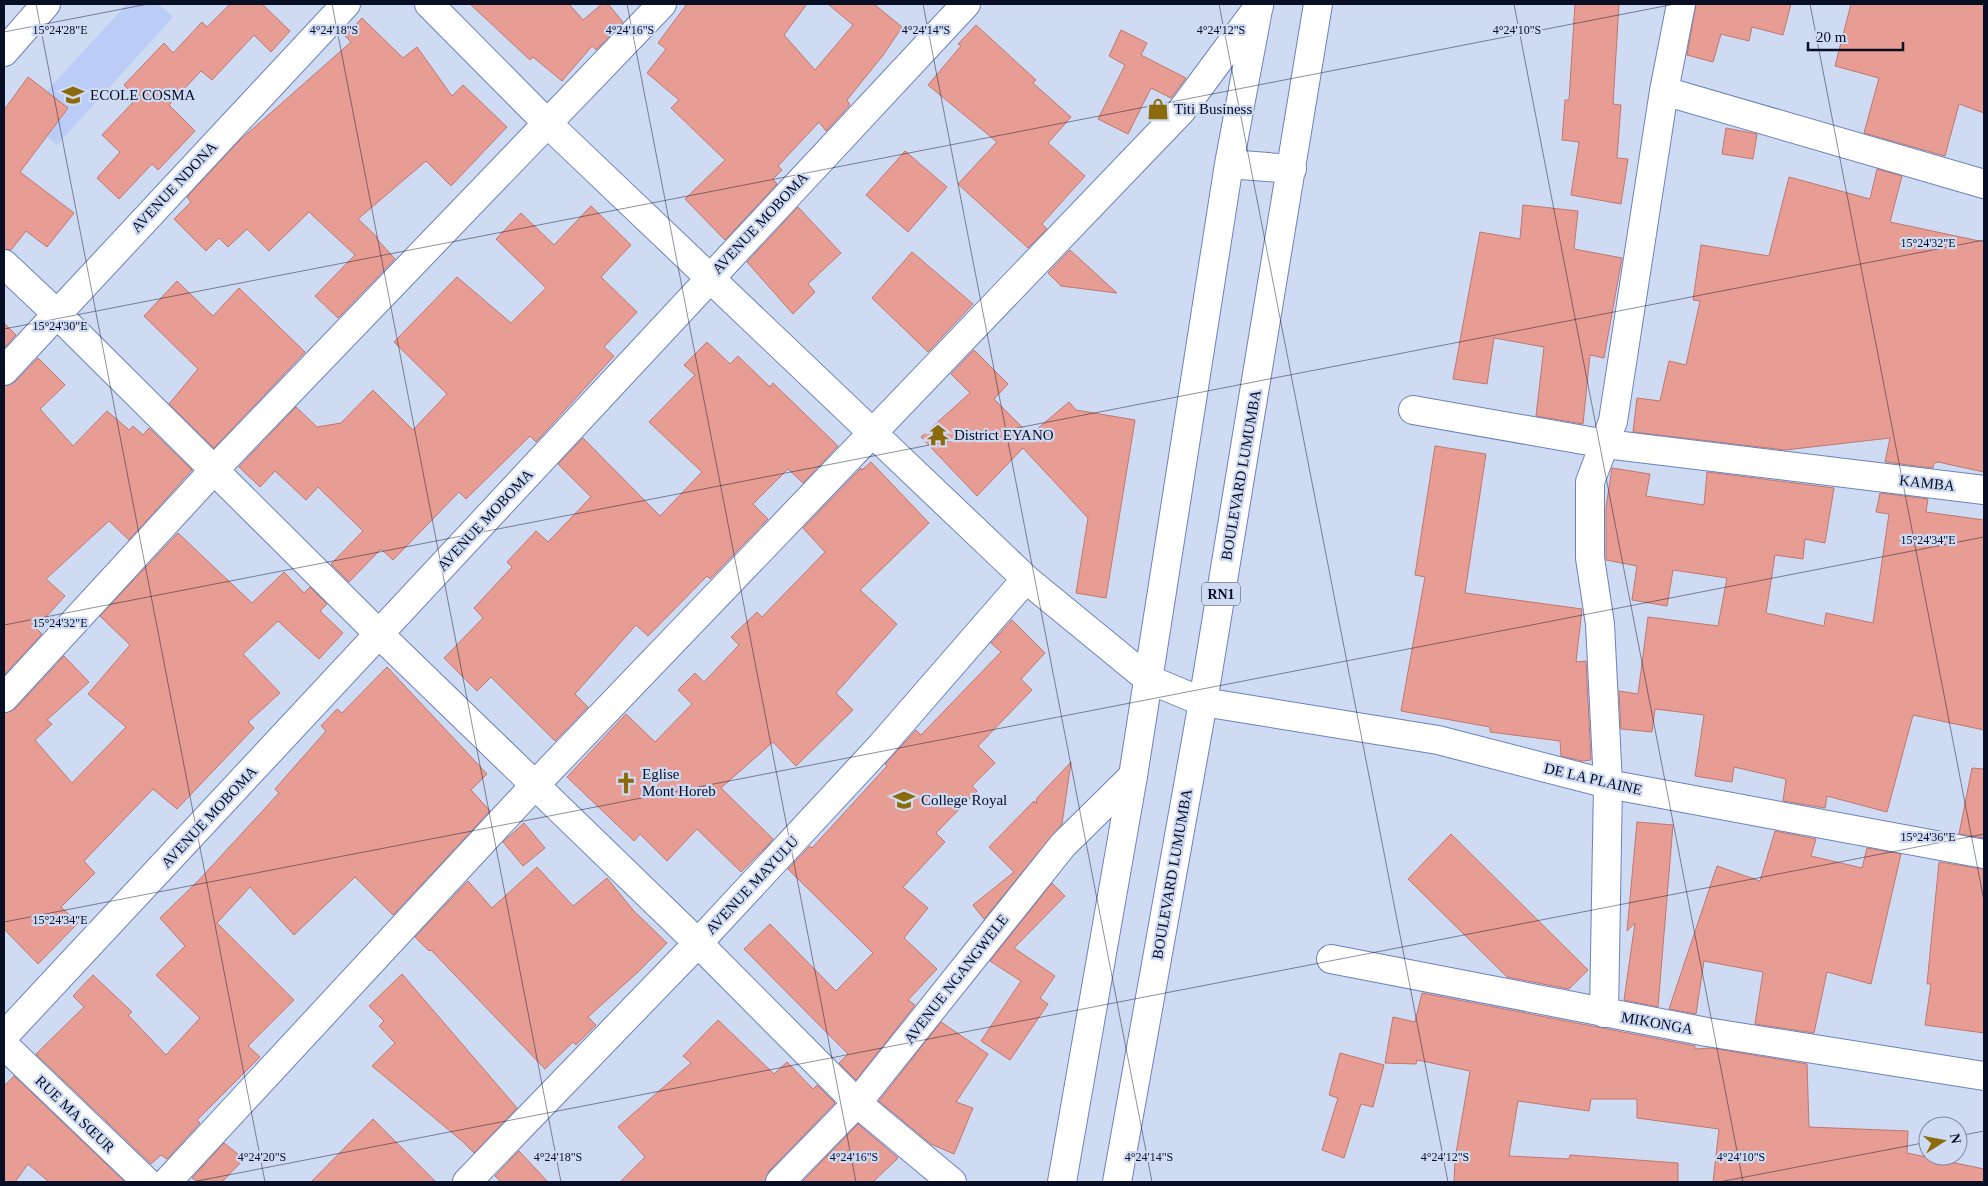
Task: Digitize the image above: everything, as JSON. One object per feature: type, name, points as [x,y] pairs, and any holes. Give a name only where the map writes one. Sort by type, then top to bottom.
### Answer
[{"type":"main road","points":[[4,52],[46,4]]},
{"type":"main road","name":"AVENUE NDONA","points":[[4,371],[346,4]]},
{"type":"main road","name":"DE LA PLAINE","points":[[429,4],[546,122],[1026,579],[1148,679],[1203,702],[1438,740],[1608,784],[1984,854]]},
{"type":"main road","points":[[4,698],[214,470],[546,122],[662,4]]},
{"type":"main road","name":"AVENUE MOBOMA","points":[[4,1036],[380,635],[710,277],[966,4]]},
{"type":"main road","name":"BOULEVARD LUMUMBA","points":[[1117,1182],[1203,702],[1318,4]]},
{"type":"main road","points":[[1604,1014],[1608,784],[1600,624],[1590,558],[1590,482],[1606,444],[1613,421],[1664,91],[1681,4]]},
{"type":"main road","points":[[1062,1182],[1133,776],[1229,164],[1259,5]]},
{"type":"main road","points":[[167,1182],[534,786],[1182,110],[1259,5]]},
{"type":"main road","points":[[1664,91],[1984,184]]},
{"type":"main road","points":[[1229,164],[1292,169]]},
{"type":"main road","points":[[4,264],[56,313],[534,786],[698,943],[857,1103],[952,1182]]},
{"type":"main road","name":"KAMBA","points":[[1413,410],[1606,444],[1984,490]]},
{"type":"main road","name":"AVENUE MAYULU","points":[[467,1182],[698,943],[880,747],[1026,579]]},
{"type":"main road","name":"AVENUE NGANGWELE","points":[[780,1182],[857,1103],[1063,845],[1133,776]]},
{"type":"main road","name":"MIKONGA","points":[[1331,959],[1604,1014],[1984,1076]]},
{"type":"main road","name":"RUE MA SŒUR","points":[[4,1045],[147,1182]]},
{"type":"shaded area","name":"ECOLE COSMA","points":[[127,4],[158,4],[173,17],[57,145],[22,118]]},
{"type":"building","points":[[230,4],[262,4],[290,31],[271,52],[254,35],[212,80],[201,71],[169,105],[195,131],[158,170],[152,164],[119,199],[97,178],[120,152],[102,135],[137,98],[124,85],[164,43],[173,53],[202,22],[207,27]]},
{"type":"building","points":[[470,4],[569,4],[583,20],[602,4],[608,4],[623,22],[596,50],[592,46],[562,81],[533,57],[530,60]]},
{"type":"building","points":[[687,4],[807,4],[784,35],[815,70],[853,25],[828,4],[874,4],[902,27],[884,54],[847,100],[850,105],[826,131],[819,122],[778,166],[782,170],[773,179],[777,184],[725,240],[685,199],[725,160],[671,108],[679,100],[647,73],[666,49],[658,43]]},
{"type":"building","points":[[1575,4],[1619,4],[1613,104],[1621,105],[1617,158],[1628,159],[1621,204],[1571,195],[1579,142],[1562,140],[1565,100],[1569,100]]},
{"type":"building","points":[[1696,4],[1791,4],[1783,35],[1752,27],[1749,41],[1721,34],[1713,62],[1687,55]]},
{"type":"building","points":[[1851,4],[1984,4],[1984,113],[1959,104],[1945,156],[1864,133],[1879,78],[1835,66]]},
{"type":"building","points":[[362,18],[403,58],[417,47],[452,96],[463,85],[507,127],[451,186],[426,161],[358,219],[377,237],[395,259],[338,318],[315,296],[355,255],[309,212],[269,251],[247,229],[228,247],[219,238],[206,251],[174,219],[191,202],[187,197],[239,141],[351,42],[345,36]]},
{"type":"building","points":[[976,25],[1036,80],[1033,83],[1071,117],[1048,143],[1085,176],[1042,224],[1047,229],[1028,248],[958,184],[997,142],[928,85],[961,46],[958,44]]},
{"type":"building","points":[[1121,30],[1147,43],[1141,55],[1186,78],[1171,98],[1151,88],[1128,134],[1098,119],[1125,65],[1109,56]]},
{"type":"building","points":[[28,77],[68,108],[20,172],[74,213],[47,247],[26,231],[11,250],[4,249],[4,110]]},
{"type":"building","points":[[1726,128],[1757,134],[1753,159],[1722,154]]},
{"type":"building","points":[[905,151],[947,187],[908,232],[866,195]]},
{"type":"building","points":[[1877,169],[1902,176],[1890,222],[1984,242],[1984,472],[1938,462],[1934,463],[1933,468],[1885,462],[1890,438],[1785,450],[1633,432],[1637,398],[1660,401],[1669,361],[1686,365],[1700,301],[1693,300],[1701,245],[1769,256],[1789,177],[1870,199]]},
{"type":"building","points":[[1523,205],[1578,211],[1574,249],[1622,258],[1604,358],[1590,355],[1583,424],[1536,416],[1544,347],[1494,338],[1487,384],[1453,379],[1480,232],[1520,239]]},
{"type":"building","points":[[591,206],[631,245],[601,277],[637,312],[604,347],[614,356],[536,442],[530,436],[466,499],[459,492],[393,560],[381,549],[349,582],[331,564],[363,531],[318,487],[306,500],[275,471],[260,487],[239,467],[296,407],[317,427],[341,423],[373,390],[413,430],[447,394],[394,342],[457,277],[511,323],[546,288],[496,239],[521,213],[554,245]]},
{"type":"building","points":[[798,207],[841,253],[808,284],[815,292],[793,314],[747,262]]},
{"type":"building","points":[[1070,250],[1117,293],[1061,286],[1048,273]]},
{"type":"building","points":[[912,252],[973,304],[928,352],[872,298]]},
{"type":"building","points":[[177,281],[213,316],[239,288],[305,352],[214,448],[169,404],[198,369],[144,316]]},
{"type":"building","points":[[4,323],[16,335],[4,348]]},
{"type":"building","points":[[707,342],[730,364],[738,356],[770,387],[773,383],[838,446],[803,483],[788,469],[753,504],[768,519],[710,579],[707,576],[648,636],[636,625],[575,694],[588,707],[555,741],[491,677],[477,691],[444,658],[483,618],[474,608],[512,567],[507,562],[536,531],[548,542],[591,497],[558,464],[583,438],[660,516],[702,472],[649,422],[695,375],[684,365]]},
{"type":"building","points":[[974,350],[1008,384],[994,399],[1030,435],[1069,402],[1076,410],[1135,420],[1106,598],[1076,593],[1088,518],[1023,448],[977,496],[921,437],[970,393],[951,374]]},
{"type":"building","points":[[38,358],[65,385],[40,409],[73,446],[107,411],[129,430],[133,426],[143,435],[149,428],[192,470],[129,540],[109,521],[46,579],[65,596],[36,628],[42,634],[4,675],[4,386],[15,382]]},
{"type":"building","points":[[1435,446],[1486,454],[1465,593],[1582,609],[1576,662],[1586,661],[1591,760],[1582,761],[1561,756],[1560,741],[1490,732],[1490,727],[1401,711],[1425,577],[1415,575]]},
{"type":"building","points":[[871,462],[929,523],[860,590],[897,624],[836,693],[853,710],[796,766],[773,742],[721,788],[773,839],[769,844],[741,872],[697,829],[667,861],[640,834],[634,841],[567,777],[626,714],[655,742],[692,704],[678,690],[695,673],[704,682],[739,645],[731,637],[757,612],[762,617],[825,552],[803,528],[861,468],[862,470]]},
{"type":"building","points":[[1612,468],[1650,474],[1646,496],[1704,505],[1707,472],[1834,488],[1825,543],[1805,539],[1803,559],[1775,555],[1766,613],[1824,626],[1826,613],[1873,623],[1889,514],[1876,512],[1880,493],[1928,499],[1926,512],[1984,520],[1984,730],[1913,715],[1887,812],[1827,796],[1825,808],[1783,801],[1786,779],[1734,767],[1732,782],[1695,776],[1704,715],[1655,709],[1652,732],[1621,729],[1619,691],[1638,694],[1648,617],[1718,626],[1727,578],[1673,570],[1667,606],[1632,600],[1637,566],[1606,560],[1606,507]]},
{"type":"building","points":[[178,533],[252,603],[284,572],[304,593],[310,587],[327,604],[320,611],[343,633],[319,659],[278,621],[243,654],[280,693],[248,722],[254,728],[177,809],[153,789],[84,861],[95,873],[61,907],[78,923],[38,964],[4,929],[4,713],[15,709],[64,656],[89,682],[47,720],[52,724],[35,740],[72,783],[126,727],[88,694],[130,645],[100,616]]},
{"type":"building","points":[[1012,620],[1045,653],[1021,679],[1032,690],[978,746],[995,763],[972,786],[977,791],[936,833],[945,842],[903,887],[928,908],[904,938],[937,969],[908,1000],[915,1005],[856,1080],[839,1063],[848,1054],[744,949],[770,924],[836,991],[873,953],[788,869],[810,846],[812,848],[887,766],[885,764],[916,730],[921,735],[1001,652],[991,643]]},
{"type":"building","points":[[387,667],[487,774],[471,790],[490,811],[393,915],[355,877],[294,935],[250,887],[217,923],[294,1000],[248,1046],[260,1057],[197,1120],[200,1123],[167,1159],[161,1155],[151,1164],[36,1054],[84,1007],[73,996],[93,975],[132,1012],[128,1015],[166,1055],[200,1018],[156,975],[185,946],[160,918],[199,880],[279,793],[275,789],[326,731],[321,726],[337,709],[342,713]]},
{"type":"building","points":[[1071,762],[1062,824],[984,919],[973,905],[1014,872],[989,847],[1034,801],[1036,804],[1037,798]]},
{"type":"building","points":[[1972,768],[1984,769],[1984,838],[1959,834]]},
{"type":"building","points":[[1637,822],[1673,825],[1658,1007],[1624,1000],[1635,923],[1627,931]]},
{"type":"building","points":[[524,823],[545,848],[523,866],[503,842]]},
{"type":"building","points":[[1775,831],[1816,839],[1811,856],[1862,868],[1867,848],[1901,854],[1871,984],[1827,972],[1814,1033],[1755,1024],[1763,972],[1704,961],[1696,1014],[1669,1009],[1717,866],[1760,881]]},
{"type":"building","points":[[1451,834],[1588,970],[1569,989],[1507,977],[1408,879]]},
{"type":"building","points":[[1939,862],[1984,869],[1984,1033],[1925,1025],[1931,984],[1927,984]]},
{"type":"building","points":[[537,867],[573,906],[607,878],[633,910],[667,943],[588,1017],[596,1025],[576,1045],[573,1042],[545,1069],[431,950],[429,951],[415,937],[468,881],[492,908]]},
{"type":"building","points":[[1052,883],[1065,896],[1014,948],[1055,976],[1040,998],[1048,1004],[1010,1060],[981,1041],[1021,981],[990,961]]},
{"type":"building","points":[[402,974],[517,1108],[474,1153],[372,1066],[395,1043],[379,1026],[384,1021],[369,1006]]},
{"type":"building","points":[[1422,993],[1695,1046],[1695,1049],[1711,1048],[1807,1064],[1809,1127],[1908,1131],[1907,1153],[1918,1155],[1918,1166],[1968,1166],[1984,1169],[1984,1182],[1713,1182],[1719,1129],[1637,1118],[1637,1099],[1591,1099],[1589,1111],[1518,1101],[1509,1156],[1569,1159],[1570,1155],[1678,1163],[1678,1182],[1454,1182],[1455,1159],[1470,1071],[1417,1060],[1416,1064],[1385,1063],[1393,1017],[1415,1022]]},
{"type":"building","points":[[718,1020],[774,1074],[787,1062],[813,1089],[817,1085],[835,1103],[769,1171],[765,1182],[620,1182],[645,1157],[618,1127],[691,1063],[683,1056]]},
{"type":"building","points":[[941,1022],[988,1054],[956,1102],[973,1108],[954,1154],[931,1144],[879,1101]]},
{"type":"building","points":[[1340,1053],[1384,1065],[1373,1107],[1361,1104],[1344,1158],[1322,1150],[1338,1098],[1329,1095]]},
{"type":"building","points":[[14,1076],[125,1182],[49,1182],[28,1164],[15,1182],[4,1182],[4,1086]]},
{"type":"building","points":[[373,1119],[436,1182],[311,1182]]},
{"type":"building","points":[[858,1124],[898,1158],[873,1182],[802,1182]]},
{"type":"building","points":[[224,1143],[244,1159],[222,1182],[198,1182],[192,1178]]},
{"type":"building","points":[[519,1151],[548,1182],[501,1182],[495,1176]]},
{"type":"place","name":"ECOLE COSMA","points":[[73,95]]},
{"type":"place","name":"Titi Business","points":[[1158,109]]},
{"type":"place","name":"District EYANO","points":[[938,435]]},
{"type":"place","name":"Eglise Mont Horeb","points":[[626,783]]},
{"type":"place","name":"College Royal","points":[[904,800]]}]
